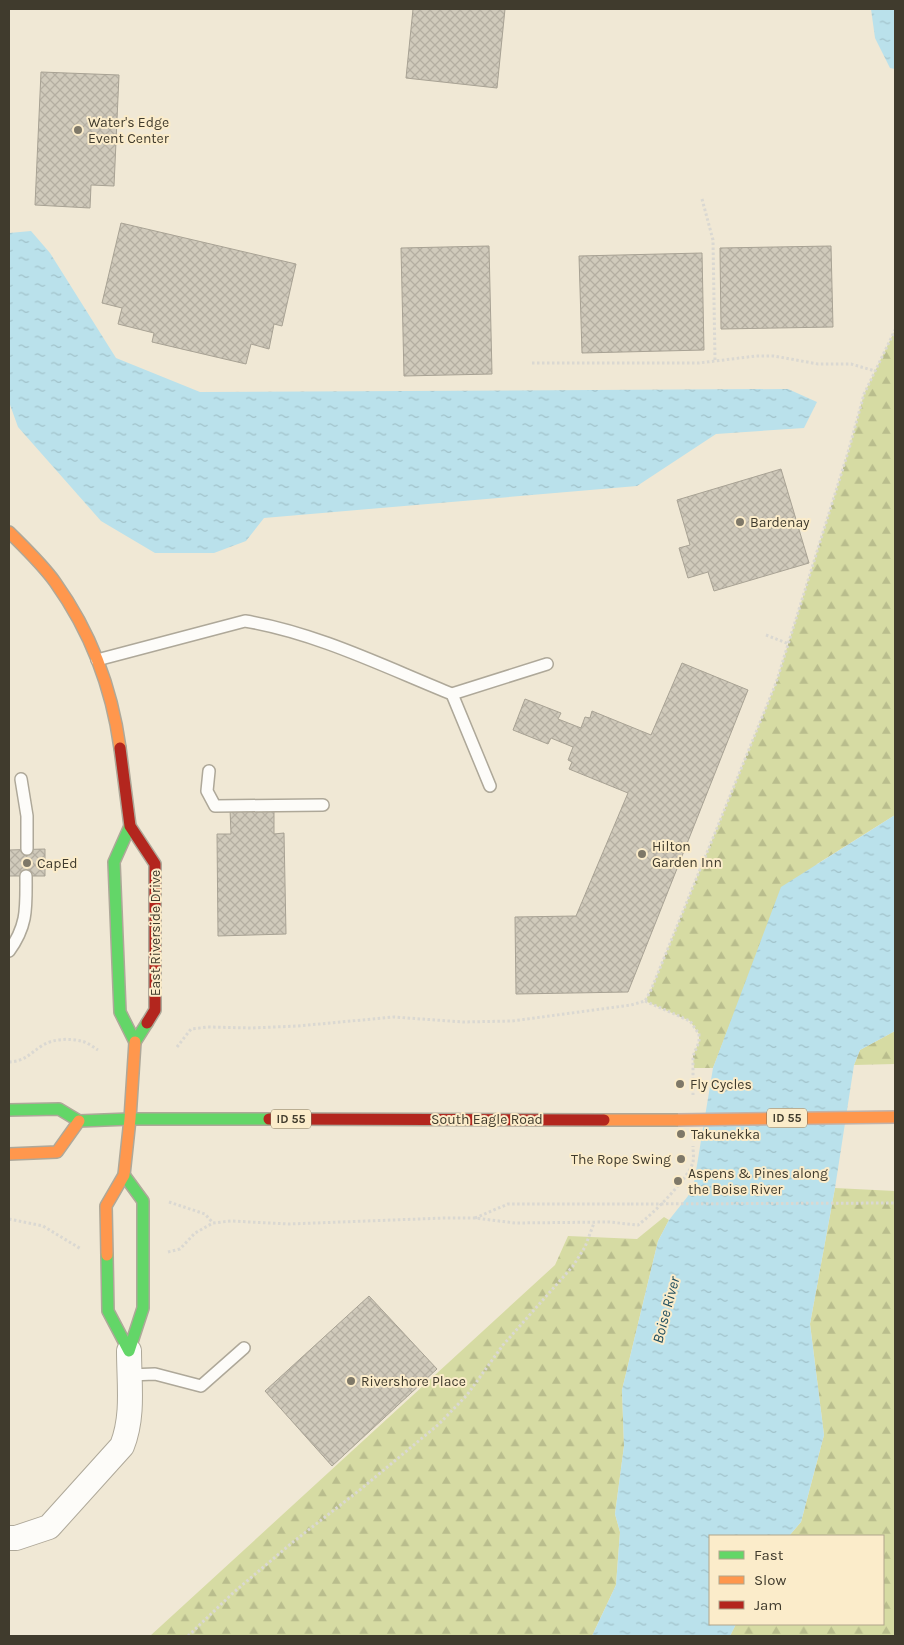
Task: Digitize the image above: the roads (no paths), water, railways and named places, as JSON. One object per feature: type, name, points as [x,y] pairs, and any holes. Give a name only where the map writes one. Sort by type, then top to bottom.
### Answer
[{"type":"main road","name":"East Riverside Drive","points":[[9,532],[36,559],[55,582],[74,612],[97,660],[106,682],[117,729],[130,826],[155,864],[155,1010],[135,1042],[124,1176]]},
{"type":"main road","points":[[130,826],[114,862],[120,1012],[135,1042]]},
{"type":"main road","points":[[9,1110],[60,1109],[79,1121],[57,1152],[9,1154]]},
{"type":"main road","name":"South Eagle Road","points":[[79,1121],[130,1119],[678,1120],[895,1117]]},
{"type":"main road","points":[[124,1176],[143,1201],[143,1308],[130,1351],[108,1311],[106,1206],[124,1176]]},
{"type":"street","points":[[9,1538],[16,1538],[49,1527],[122,1446],[128,1430],[130,1412],[130,1351]]},
{"type":"lane","points":[[97,660],[245,621],[265,624],[321,640],[452,694],[547,664]]},
{"type":"lane","points":[[452,694],[490,786]]},
{"type":"lane","points":[[209,771],[207,791],[215,806],[323,805]]},
{"type":"lane","points":[[21,779],[26,816],[27,850]]},
{"type":"lane","points":[[9,951],[19,938],[24,921],[26,876]]},
{"type":"lane","points":[[130,1375],[155,1374],[201,1386],[244,1348]]},
{"type":"water","points":[[871,9],[895,9],[895,69],[890,68],[875,38]]},
{"type":"water","points":[[31,231],[50,253],[116,358],[200,392],[788,389],[817,402],[804,428],[716,434],[637,486],[264,518],[246,541],[214,553],[155,553],[101,521],[18,427],[9,402],[9,233]]},
{"type":"water","name":"Boise River","points":[[895,815],[895,1031],[860,1050],[854,1065],[835,1188],[810,1324],[824,1435],[801,1522],[790,1535],[709,1535],[709,1625],[736,1625],[730,1636],[592,1636],[616,1585],[620,1532],[615,1514],[624,1446],[622,1390],[658,1241],[669,1220],[688,1196],[694,1183],[713,1068],[781,887]]},
{"type":"place","name":"Water's Edge Event Center","points":[[78,130]]},
{"type":"place","name":"Bardenay","points":[[740,522]]},
{"type":"place","name":"Hilton Garden Inn","points":[[642,854]]},
{"type":"place","name":"CapEd","points":[[27,863]]},
{"type":"place","name":"Fly Cycles","points":[[680,1084]]},
{"type":"place","name":"Takunekka","points":[[681,1134]]},
{"type":"place","name":"The Rope Swing","points":[[681,1159]]},
{"type":"place","name":"Aspens & Pines along the Boise River","points":[[678,1181]]},
{"type":"place","name":"Rivershore Place","points":[[351,1381]]}]
